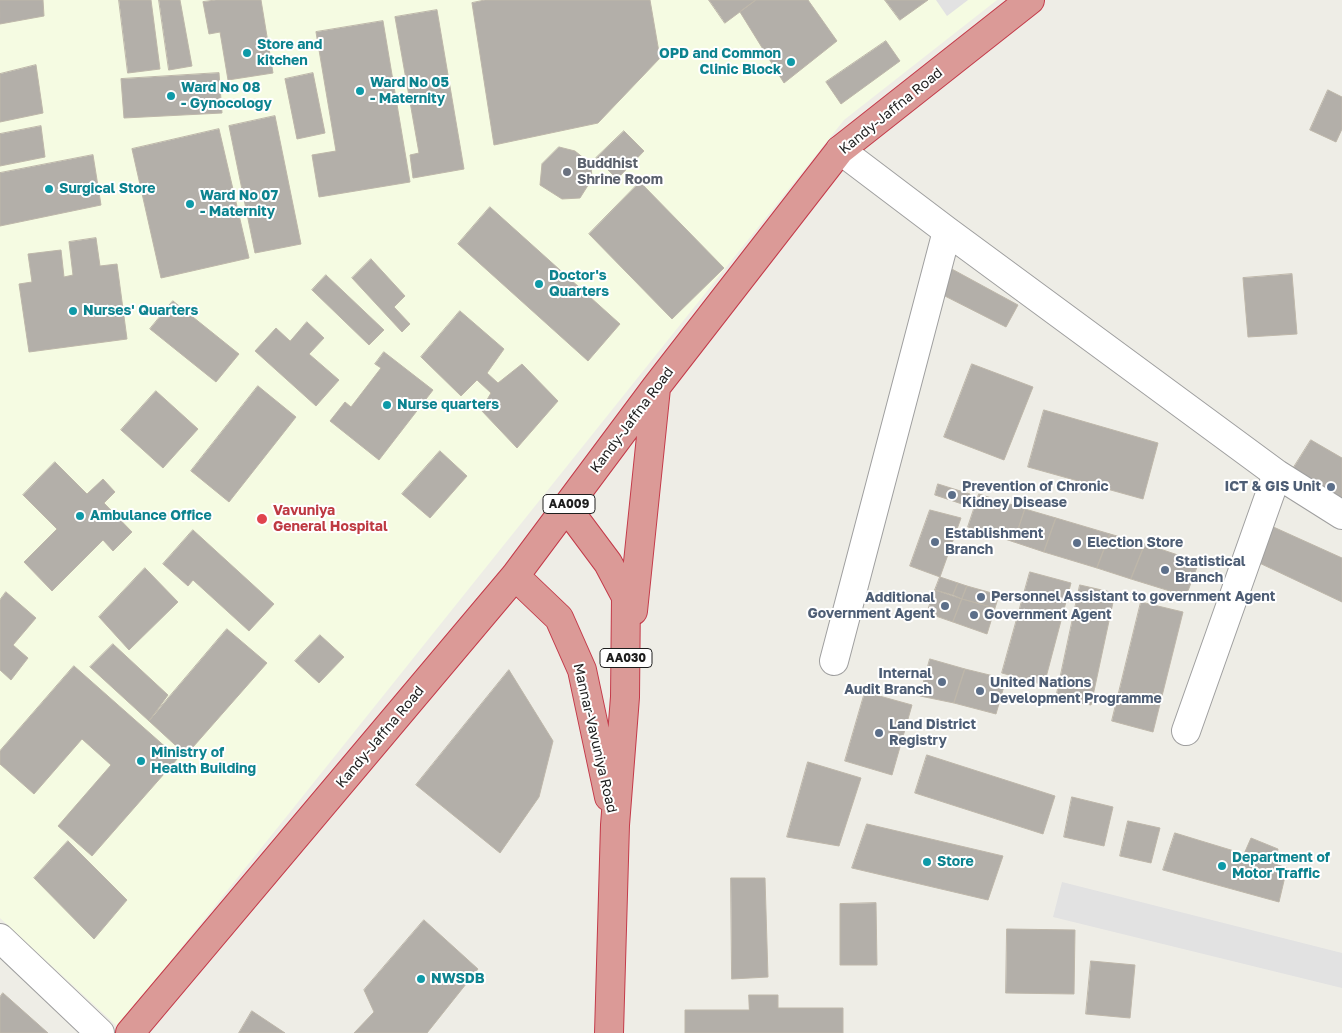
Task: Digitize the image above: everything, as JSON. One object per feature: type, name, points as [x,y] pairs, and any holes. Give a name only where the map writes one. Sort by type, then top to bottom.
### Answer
[{"type":"highway","name":"Kandy-Jaffna Road","points":[[130,1033],[515,576],[656,387],[840,150],[1030,0]]},
{"type":"highway","points":[[625,697],[656,387]]},
{"type":"highway","name":"Mannar-Vavuniya Road","points":[[567,508],[608,563],[626,598],[625,697],[615,825]]},
{"type":"highway","name":"Mannar-Vavuniya Road","points":[[515,576],[559,618],[582,670],[615,825]]},
{"type":"highway","name":"AA030","points":[[609,1033],[615,825]]},
{"type":"street","points":[[840,150],[947,232],[1277,474],[1342,515]]},
{"type":"street","points":[[834,662],[947,232]]},
{"type":"street","points":[[1186,731],[1277,474]]},
{"type":"street","points":[[0,938],[100,1033]]},
{"type":"shaded area","name":"Vavuniya General Hospital","points":[[0,0],[997,0],[844,120],[118,1027],[0,918]]},
{"type":"shaded area","points":[[936,0],[968,0],[947,16]]},
{"type":"shaded area","points":[[1062,882],[1342,953],[1342,988],[1053,917]]},
{"type":"building","points":[[0,0],[43,0],[44,16],[0,24]]},
{"type":"building","points":[[119,0],[151,0],[160,69],[128,73]]},
{"type":"building","points":[[159,0],[180,0],[192,66],[169,70]]},
{"type":"building","name":"Store and kitchen","points":[[216,0],[261,0],[273,73],[228,80],[220,32],[209,34],[203,2]]},
{"type":"building","points":[[485,0],[650,0],[660,58],[598,123],[494,145],[472,3]]},
{"type":"building","points":[[709,0],[756,0],[725,23]]},
{"type":"building","name":"OPD and Common Clinic Block","points":[[756,0],[808,0],[837,41],[784,83],[740,12]]},
{"type":"building","points":[[885,0],[928,0],[900,20]]},
{"type":"building","points":[[437,10],[464,169],[413,178],[410,155],[419,153],[395,17]]},
{"type":"building","name":"Ward No 05 - Maternity","points":[[383,21],[410,182],[319,197],[312,155],[336,151],[316,32]]},
{"type":"building","points":[[886,41],[900,61],[841,104],[826,82]]},
{"type":"building","points":[[36,65],[43,113],[0,122],[0,74]]},
{"type":"building","name":"Ward No 08 - Gynocology","points":[[219,73],[222,113],[124,118],[121,79]]},
{"type":"building","points":[[313,73],[325,133],[297,139],[285,79]]},
{"type":"building","points":[[1328,90],[1342,97],[1342,129],[1336,142],[1310,130]]},
{"type":"building","name":"Ward No 07 - Maternity","points":[[275,116],[301,244],[255,253],[229,126]]},
{"type":"building","points":[[41,126],[45,157],[0,166],[0,134]]},
{"type":"building","name":"Ward No 07 - Maternity","points":[[219,129],[249,258],[161,278],[132,149]]},
{"type":"building","points":[[624,131],[644,151],[617,179],[596,158]]},
{"type":"building","name":"Buddhist Shrine Room","points":[[559,147],[575,151],[591,164],[592,179],[580,198],[562,199],[540,185],[542,164]]},
{"type":"building","name":"Surgical Store","points":[[93,155],[101,205],[0,226],[0,173]]},
{"type":"building","points":[[640,182],[724,268],[672,319],[589,234]]},
{"type":"building","name":"Doctor's Quarters","points":[[490,207],[620,324],[588,361],[458,244]]},
{"type":"building","name":"Nurses' Quarters","points":[[96,238],[100,266],[117,264],[127,339],[29,352],[19,284],[32,282],[28,254],[61,250],[64,277],[73,275],[69,242]]},
{"type":"building","points":[[371,259],[405,296],[394,307],[410,324],[402,332],[352,278]]},
{"type":"building","points":[[950,268],[1018,305],[1006,327],[937,292]]},
{"type":"building","points":[[1292,274],[1297,334],[1248,337],[1243,278]]},
{"type":"building","points":[[326,275],[384,330],[369,345],[312,290]]},
{"type":"building","points":[[173,301],[239,354],[216,382],[150,329]]},
{"type":"building","points":[[460,311],[504,349],[487,373],[498,383],[522,364],[558,401],[517,448],[481,410],[491,393],[477,380],[461,396],[421,357]]},
{"type":"building","points":[[307,322],[324,338],[309,354],[339,380],[316,406],[255,351],[276,328],[290,341]]},
{"type":"building","name":"Nurse quarters","points":[[384,352],[433,390],[379,460],[330,421],[345,402],[351,407],[381,368],[375,364]]},
{"type":"building","points":[[972,364],[1033,387],[1004,460],[944,437]]},
{"type":"building","points":[[258,386],[296,417],[229,502],[191,471]]},
{"type":"building","points":[[156,391],[198,429],[163,468],[121,430]]},
{"type":"building","points":[[1044,410],[1158,443],[1143,499],[1028,467]]},
{"type":"building","points":[[1311,440],[1342,458],[1342,504],[1289,475]]},
{"type":"building","points":[[440,451],[467,476],[430,518],[402,494]]},
{"type":"building","name":"Ambulance Office","points":[[55,462],[87,494],[103,479],[115,492],[104,503],[132,532],[113,551],[103,540],[52,591],[24,562],[57,529],[23,495]]},
{"type":"building","name":"Prevention of Chronic Kidney Disease","points":[[938,484],[970,494],[965,505],[935,495]]},
{"type":"building","points":[[979,494],[1025,509],[1014,542],[968,527]]},
{"type":"building","points":[[1025,509],[1056,518],[1044,552],[1014,542]]},
{"type":"building","name":"Establishment Branch","points":[[930,510],[961,518],[940,577],[910,566]]},
{"type":"building","name":"Election Store","points":[[1056,518],[1110,534],[1097,568],[1044,552]]},
{"type":"building","points":[[1269,525],[1342,558],[1342,602],[1253,560]]},
{"type":"building","points":[[193,530],[274,604],[249,631],[193,580],[188,586],[163,564]]},
{"type":"building","points":[[1110,534],[1145,544],[1131,579],[1097,568]]},
{"type":"building","name":"Statistical Branch","points":[[1145,544],[1199,562],[1186,596],[1131,579]]},
{"type":"building","points":[[145,568],[178,602],[129,650],[99,617]]},
{"type":"building","points":[[1030,572],[1071,583],[1044,685],[1002,673]]},
{"type":"building","points":[[940,577],[958,583],[953,595],[935,590]]},
{"type":"building","points":[[958,583],[967,586],[962,599],[953,595]]},
{"type":"building","points":[[1080,585],[1115,593],[1091,705],[1056,698]]},
{"type":"building","name":"Personnel Assistant to government Agent","points":[[967,586],[999,595],[995,608],[962,599]]},
{"type":"building","name":"Additional Government Agent","points":[[935,590],[962,599],[953,622],[927,613]]},
{"type":"building","points":[[6,592],[36,618],[13,645],[28,658],[11,680],[0,670],[0,600]]},
{"type":"building","name":"Government Agent","points":[[962,599],[995,608],[987,634],[953,622]]},
{"type":"building","points":[[1141,602],[1183,612],[1153,732],[1112,721]]},
{"type":"building","name":"Ministry of Health Building","points":[[227,629],[267,663],[186,755],[149,721]]},
{"type":"building","points":[[320,635],[344,657],[319,683],[295,661]]},
{"type":"building","name":"Ministry of Health Building","points":[[113,644],[168,695],[149,721],[90,667]]},
{"type":"building","name":"Internal Audit Branch","points":[[930,659],[965,669],[954,703],[920,696]]},
{"type":"building","name":"Ministry of Health Building","points":[[74,666],[178,758],[92,856],[58,826],[111,765],[82,739],[34,794],[0,764],[0,751]]},
{"type":"building","name":"United Nations Development Programme","points":[[965,669],[1006,679],[996,714],[954,703]]},
{"type":"building","points":[[509,670],[553,741],[539,797],[500,853],[416,785]]},
{"type":"building","name":"Land District Registry","points":[[865,692],[912,705],[892,775],[845,761]]},
{"type":"building","points":[[927,755],[1055,796],[1043,834],[915,793]]},
{"type":"building","points":[[808,762],[861,778],[839,846],[787,837]]},
{"type":"building","points":[[1072,797],[1113,807],[1104,846],[1064,837]]},
{"type":"building","points":[[1128,821],[1160,828],[1151,863],[1120,856]]},
{"type":"building","name":"Store","points":[[867,824],[1003,856],[988,900],[852,868]]},
{"type":"building","name":"Department of Motor Traffic","points":[[1175,833],[1244,854],[1251,838],[1278,849],[1275,864],[1287,868],[1279,902],[1163,870]]},
{"type":"building","points":[[68,841],[127,900],[94,939],[34,878]]},
{"type":"building","points":[[731,878],[765,878],[768,977],[732,979]]},
{"type":"building","points":[[876,903],[877,965],[840,965],[840,904]]},
{"type":"building","name":"NWSDB","points":[[424,920],[478,969],[427,1033],[354,1033],[374,1012],[364,990]]},
{"type":"building","points":[[1007,929],[1075,930],[1074,994],[1006,993]]},
{"type":"building","points":[[1091,961],[1135,965],[1130,1018],[1086,1014]]},
{"type":"building","points":[[3,993],[48,1033],[0,1033],[0,997]]},
{"type":"building","points":[[749,995],[778,995],[778,1008],[843,1008],[843,1033],[685,1033],[685,1010],[749,1010]]},
{"type":"building","points":[[252,1011],[285,1033],[239,1033]]},
{"type":"place","name":"Store and kitchen","points":[[247,53]]},
{"type":"place","name":"OPD and Common Clinic Block","points":[[791,62]]},
{"type":"place","name":"Ward No 05 - Maternity","points":[[360,91]]},
{"type":"place","name":"Ward No 08 - Gynocology","points":[[171,96]]},
{"type":"place","name":"Buddhist Shrine Room","points":[[567,172]]},
{"type":"place","name":"Surgical Store","points":[[49,189]]},
{"type":"place","name":"Ward No 07 - Maternity","points":[[190,204]]},
{"type":"place","name":"Doctor's Quarters","points":[[539,284]]},
{"type":"place","name":"Nurses' Quarters","points":[[73,311]]},
{"type":"place","name":"Nurse quarters","points":[[387,405]]},
{"type":"place","name":"ICT & GIS Unit","points":[[1331,487]]},
{"type":"place","name":"Prevention of Chronic Kidney Disease","points":[[952,495]]},
{"type":"place","name":"Ambulance Office","points":[[80,516]]},
{"type":"place","name":"Vavuniya General Hospital","points":[[262,519]]},
{"type":"place","name":"Establishment Branch","points":[[935,542]]},
{"type":"place","name":"Election Store","points":[[1077,543]]},
{"type":"place","name":"Statistical Branch","points":[[1165,570]]},
{"type":"place","name":"Personnel Assistant to government Agent","points":[[981,597]]},
{"type":"place","name":"Additional Government Agent","points":[[945,606]]},
{"type":"place","name":"Government Agent","points":[[974,615]]},
{"type":"place","name":"Internal Audit Branch","points":[[942,682]]},
{"type":"place","name":"United Nations Development Programme","points":[[980,691]]},
{"type":"place","name":"Land District Registry","points":[[879,733]]},
{"type":"place","name":"Ministry of Health Building","points":[[141,761]]},
{"type":"place","name":"Store","points":[[927,862]]},
{"type":"place","name":"Department of Motor Traffic","points":[[1222,866]]},
{"type":"place","name":"NWSDB","points":[[421,979]]}]
